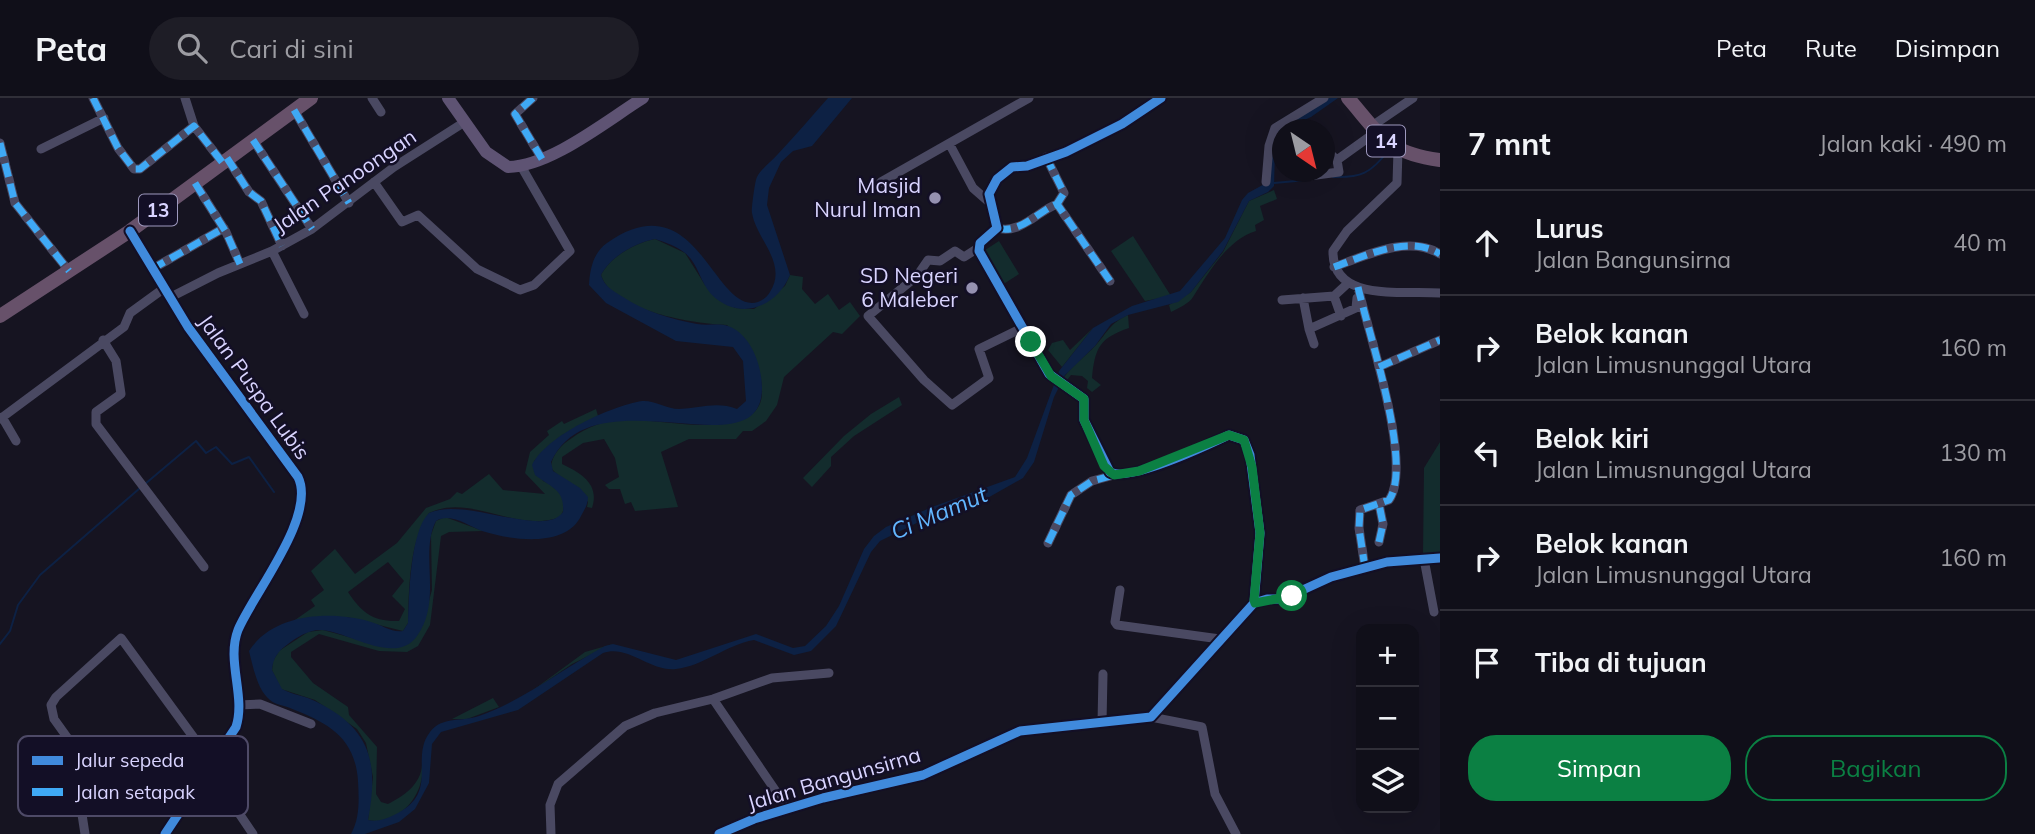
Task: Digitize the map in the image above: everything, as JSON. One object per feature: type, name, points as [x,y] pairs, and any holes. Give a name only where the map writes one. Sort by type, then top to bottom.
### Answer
[{"type":"highway","name":"13","points":[[0,316],[130,231],[311,98]]},
{"type":"highway","name":"14","points":[[1348,98],[1374,129],[1398,150],[1413,156],[1440,160]]},
{"type":"main road","points":[[447,98],[463,123],[496,162],[508,167],[542,159],[643,98]]},
{"type":"street","points":[[93,98],[118,148],[135,170],[194,126]]},
{"type":"street","points":[[185,98],[194,126],[249,192],[261,201],[282,246]]},
{"type":"street","points":[[372,98],[381,112]]},
{"type":"street","points":[[533,98],[515,114],[542,159]]},
{"type":"street","points":[[881,182],[1029,98]]},
{"type":"street","points":[[997,228],[989,202],[992,187],[1004,172],[1066,152],[1102,134],[1161,98]]},
{"type":"street","points":[[1266,182],[1269,146],[1275,128],[1324,98]]},
{"type":"street","points":[[1335,172],[1339,172],[1337,160],[1413,98]]},
{"type":"street","points":[[294,110],[349,203]]},
{"type":"street","points":[[41,149],[104,118]]},
{"type":"street","name":"Jalan Panoongan","points":[[169,298],[272,251],[312,229],[463,123]]},
{"type":"street","points":[[253,140],[312,229]]},
{"type":"street","points":[[0,143],[15,202],[69,271]]},
{"type":"street","points":[[950,145],[973,188],[989,202]]},
{"type":"street","points":[[1398,150],[1396,183],[1347,231],[1333,251],[1334,267],[1337,275],[1353,286],[1440,293]]},
{"type":"street","points":[[997,228],[1006,230],[1020,226],[1057,204],[1064,193],[1046,157]]},
{"type":"street","points":[[374,183],[402,223],[419,216],[477,269],[520,290],[534,285],[570,251],[521,166]]},
{"type":"street","points":[[195,183],[224,228],[240,264]]},
{"type":"street","points":[[1057,204],[1111,281]]},
{"type":"street","points":[[152,269],[224,228]]},
{"type":"street","points":[[997,228],[978,248],[964,257],[954,251],[940,261],[926,261],[917,276],[869,314],[869,317],[924,380],[952,405],[989,378],[979,349],[1022,328]]},
{"type":"street","name":"Jalan Puspa Lubis","points":[[130,231],[169,298],[298,477],[302,488],[287,538],[237,632],[234,646],[238,705],[236,727],[230,736]]},
{"type":"street","points":[[1334,267],[1396,248],[1428,247],[1440,254]]},
{"type":"street","points":[[978,248],[1022,328],[1058,382],[1084,399],[1084,420],[1104,466],[1114,475]]},
{"type":"street","points":[[272,251],[304,314]]},
{"type":"street","points":[[1282,300],[1334,296],[1353,286]]},
{"type":"street","points":[[1309,329],[1341,316],[1357,306],[1353,286]]},
{"type":"street","points":[[1353,286],[1389,403],[1394,480],[1392,496],[1360,512],[1365,568]]},
{"type":"street","points":[[16,441],[1,418],[58,379],[103,340],[124,327],[131,312],[163,289]]},
{"type":"street","points":[[1334,296],[1341,316]]},
{"type":"street","points":[[1303,299],[1314,344]]},
{"type":"street","points":[[103,340],[117,361],[121,394],[96,412],[96,424],[204,567]]},
{"type":"street","points":[[1380,368],[1440,340]]},
{"type":"street","points":[[1048,543],[1071,495],[1092,481],[1139,471],[1229,435],[1242,438],[1250,455],[1260,533],[1255,603]]},
{"type":"street","points":[[1379,504],[1383,524],[1379,542]]},
{"type":"street","points":[[1151,717],[1255,603],[1266,599],[1283,599],[1324,580],[1365,568],[1398,560],[1440,558]]},
{"type":"street","points":[[1424,559],[1434,612]]},
{"type":"street","points":[[1120,590],[1115,622],[1117,625],[1220,639]]},
{"type":"street","points":[[66,736],[54,719],[51,705],[56,697],[121,638],[190,736]]},
{"type":"street","points":[[551,834],[550,805],[558,784],[612,734],[655,713],[713,699],[772,678],[829,673]]},
{"type":"street","points":[[1102,723],[1103,674]]},
{"type":"street","points":[[713,699],[788,809]]},
{"type":"street","points":[[238,705],[260,704],[311,724]]},
{"type":"street","name":"Jalan Bangunsirna","points":[[719,834],[788,809],[923,775],[1020,731],[1151,717],[1202,727],[1215,794],[1236,834]]},
{"type":"street","points":[[82,816],[85,834]]},
{"type":"street","name":"Jalan Puspa Lubis","points":[[165,834],[177,816]]},
{"type":"street","points":[[242,816],[253,834]]},
{"type":"green space","points":[[1274,190],[1277,199],[1260,206],[1264,220],[1255,225],[1256,231],[1228,249],[1191,299],[1171,312],[1169,305],[1191,292],[1223,252],[1249,201]]},
{"type":"green space","points":[[1133,236],[1171,296],[1145,301],[1111,251]]},
{"type":"green space","points":[[655,239],[685,253],[705,285],[735,308],[754,309],[785,286],[790,275],[803,277],[802,289],[815,304],[828,294],[839,310],[850,302],[860,316],[842,334],[833,332],[784,377],[777,405],[766,421],[752,431],[743,431],[736,439],[689,439],[661,452],[678,507],[635,511],[631,502],[625,504],[620,489],[609,489],[605,485],[619,477],[615,458],[604,439],[583,443],[562,457],[562,464],[576,471],[591,486],[594,500],[592,508],[587,507],[588,502],[583,495],[551,467],[558,450],[578,434],[596,425],[622,419],[679,424],[725,424],[743,419],[756,410],[762,394],[757,364],[727,325],[695,322],[656,313],[621,298],[608,287],[601,275],[610,263],[632,247]]},
{"type":"green space","points":[[999,241],[1019,274],[1002,285],[982,252]]},
{"type":"green space","points":[[1128,315],[1129,328],[1105,340],[1097,351],[1092,378],[1101,385],[1092,392],[1087,388],[1088,381],[1082,376],[1071,375],[1064,384],[1061,382],[1068,371],[1113,325]]},
{"type":"green space","points":[[1093,328],[1062,367],[1048,350],[1052,343],[1063,340],[1070,350]]},
{"type":"green space","points":[[899,397],[902,405],[854,436],[831,457],[831,466],[812,487],[803,478],[844,436],[871,414]]},
{"type":"green space","points":[[596,409],[598,416],[561,436],[534,461],[543,481],[561,495],[564,505],[560,517],[527,521],[461,508],[445,508],[429,513],[417,538],[410,581],[408,623],[403,631],[347,617],[295,620],[315,606],[311,600],[324,590],[311,571],[335,549],[355,574],[397,543],[426,508],[450,499],[457,492],[462,494],[489,474],[503,490],[545,494],[525,473],[530,452],[549,435],[547,431],[562,421],[564,424]],"holes":[[[388,562],[404,581],[392,596],[405,609],[399,621],[375,618],[358,605],[348,592]]]},
{"type":"green space","points":[[1440,442],[1440,553],[1423,555],[1424,468]]},
{"type":"green space","points":[[445,517],[483,531],[449,532],[441,536],[430,625],[418,646],[407,652],[379,651],[319,634],[291,652],[291,657],[313,683],[348,707],[349,715],[377,747],[376,794],[381,802],[388,804],[411,789],[419,778],[422,765],[420,786],[408,806],[390,818],[368,820],[373,777],[366,743],[357,729],[315,700],[281,689],[272,670],[273,661],[279,651],[308,632],[323,630],[385,647],[422,626],[432,590],[431,535],[436,521]]},
{"type":"green space","points":[[613,644],[572,664],[525,696],[585,652]]},
{"type":"green space","points":[[493,698],[499,707],[467,719],[452,719]]},
{"type":"water","name":"Ci Mamut","points":[[828,98],[852,98],[812,146],[793,151],[781,162],[769,188],[767,205],[790,275],[776,296],[766,303],[745,309],[722,303],[707,289],[689,257],[674,246],[655,239],[624,252],[610,263],[601,275],[612,290],[649,310],[697,324],[728,326],[743,336],[754,352],[761,379],[762,388],[755,412],[735,423],[707,425],[637,421],[602,424],[572,436],[551,462],[553,471],[580,488],[588,497],[580,518],[572,528],[549,538],[521,539],[482,531],[453,519],[436,521],[431,534],[429,607],[425,622],[417,636],[408,644],[385,648],[333,632],[317,630],[295,639],[277,655],[272,670],[282,689],[313,700],[335,712],[360,736],[371,765],[368,820],[381,820],[394,815],[416,797],[421,786],[424,742],[435,727],[446,721],[473,718],[496,709],[605,646],[613,644],[676,660],[756,634],[793,648],[805,646],[826,626],[839,606],[864,549],[874,536],[886,527],[932,507],[1015,477],[1027,458],[1059,371],[1093,328],[1132,306],[1180,291],[1225,238],[1242,200],[1248,193],[1270,181],[1272,150],[1274,186],[1249,201],[1223,251],[1191,292],[1178,302],[1128,315],[1111,324],[1095,346],[1065,375],[1054,397],[1034,462],[1023,478],[984,500],[931,516],[880,541],[871,552],[836,626],[811,651],[794,655],[754,640],[734,646],[696,664],[676,669],[666,669],[621,652],[603,653],[518,710],[441,732],[432,744],[429,783],[415,809],[399,822],[365,834],[351,834],[359,801],[356,766],[351,753],[337,734],[327,726],[275,703],[266,696],[256,677],[249,651],[260,638],[273,629],[304,618],[356,618],[391,630],[403,631],[408,623],[414,549],[429,513],[444,509],[462,509],[522,520],[553,519],[563,512],[562,498],[555,489],[535,475],[532,465],[551,443],[581,424],[614,409],[642,401],[679,409],[716,405],[737,409],[746,401],[743,361],[733,347],[676,341],[606,303],[589,285],[591,267],[595,256],[607,243],[638,228],[663,227],[683,237],[700,253],[728,289],[742,301],[758,302],[763,299],[775,281],[775,271],[774,262],[752,213],[753,195],[756,179],[761,171]]},
{"type":"water","points":[[1329,98],[1338,98],[1311,117],[1296,119]]},
{"type":"waterway","points":[[1335,177],[1365,173],[1388,151]]},
{"type":"waterway","points":[[1274,183],[1285,182]]},
{"type":"waterway","points":[[145,484],[196,441],[206,453],[216,447],[232,464],[249,457],[274,492]]},
{"type":"waterway","points":[[0,644],[10,631],[18,605],[40,575],[140,488]]},
{"type":"marked path","points":[[93,98],[118,148],[134,169],[140,169],[194,126],[222,162]]},
{"type":"marked path","points":[[533,98],[515,114],[542,159]]},
{"type":"marked path","points":[[294,110],[349,203]]},
{"type":"marked path","points":[[253,140],[312,229]]},
{"type":"marked path","points":[[0,143],[15,203],[69,271]]},
{"type":"marked path","points":[[1046,157],[1064,193],[1057,204]]},
{"type":"marked path","points":[[227,158],[249,192],[261,201],[282,246]]},
{"type":"marked path","points":[[195,183],[226,232],[240,264]]},
{"type":"marked path","points":[[997,228],[1021,225],[1057,204],[1110,281]]},
{"type":"marked path","points":[[152,269],[224,228]]},
{"type":"marked path","points":[[1334,267],[1401,246],[1428,248],[1440,254]]},
{"type":"marked path","points":[[1358,287],[1386,396],[1396,458],[1395,483],[1389,500],[1360,510],[1359,528],[1365,568]]},
{"type":"marked path","points":[[1379,367],[1440,340]]},
{"type":"marked path","points":[[1048,543],[1071,495],[1092,481],[1114,475]]},
{"type":"marked path","points":[[1379,504],[1383,524],[1379,542]]},
{"type":"cycle path","points":[[1161,98],[1122,124],[1066,152],[1027,166],[1012,167],[997,179],[989,194],[997,228],[980,243],[979,251],[1049,374],[1084,399],[1084,420],[1110,472],[1120,474],[1150,468],[1229,435],[1244,440],[1250,455],[1260,533],[1254,603]]},
{"type":"cycle path","points":[[130,231],[188,327],[298,477],[301,493],[299,512],[291,533],[238,630],[234,654],[239,703],[236,727],[230,736]]},
{"type":"cycle path","points":[[719,834],[754,819],[823,798],[923,775],[1020,731],[1151,717],[1254,603],[1267,599],[1283,599],[1331,577],[1387,562],[1440,558]]},
{"type":"cycle path","points":[[165,834],[177,816]]},
{"type":"place","name":"Masjid Nurul Iman","points":[[935,198]]},
{"type":"place","name":"SD Negeri 6 Maleber","points":[[972,288]]},
{"type":"route","points":[[1031,342],[1054,380],[1084,399],[1083,417],[1093,434],[1093,443],[1104,466],[1114,475],[1139,471],[1198,450],[1229,435],[1239,436],[1244,440],[1250,455],[1260,533],[1254,600],[1255,603],[1292,596]]}]
